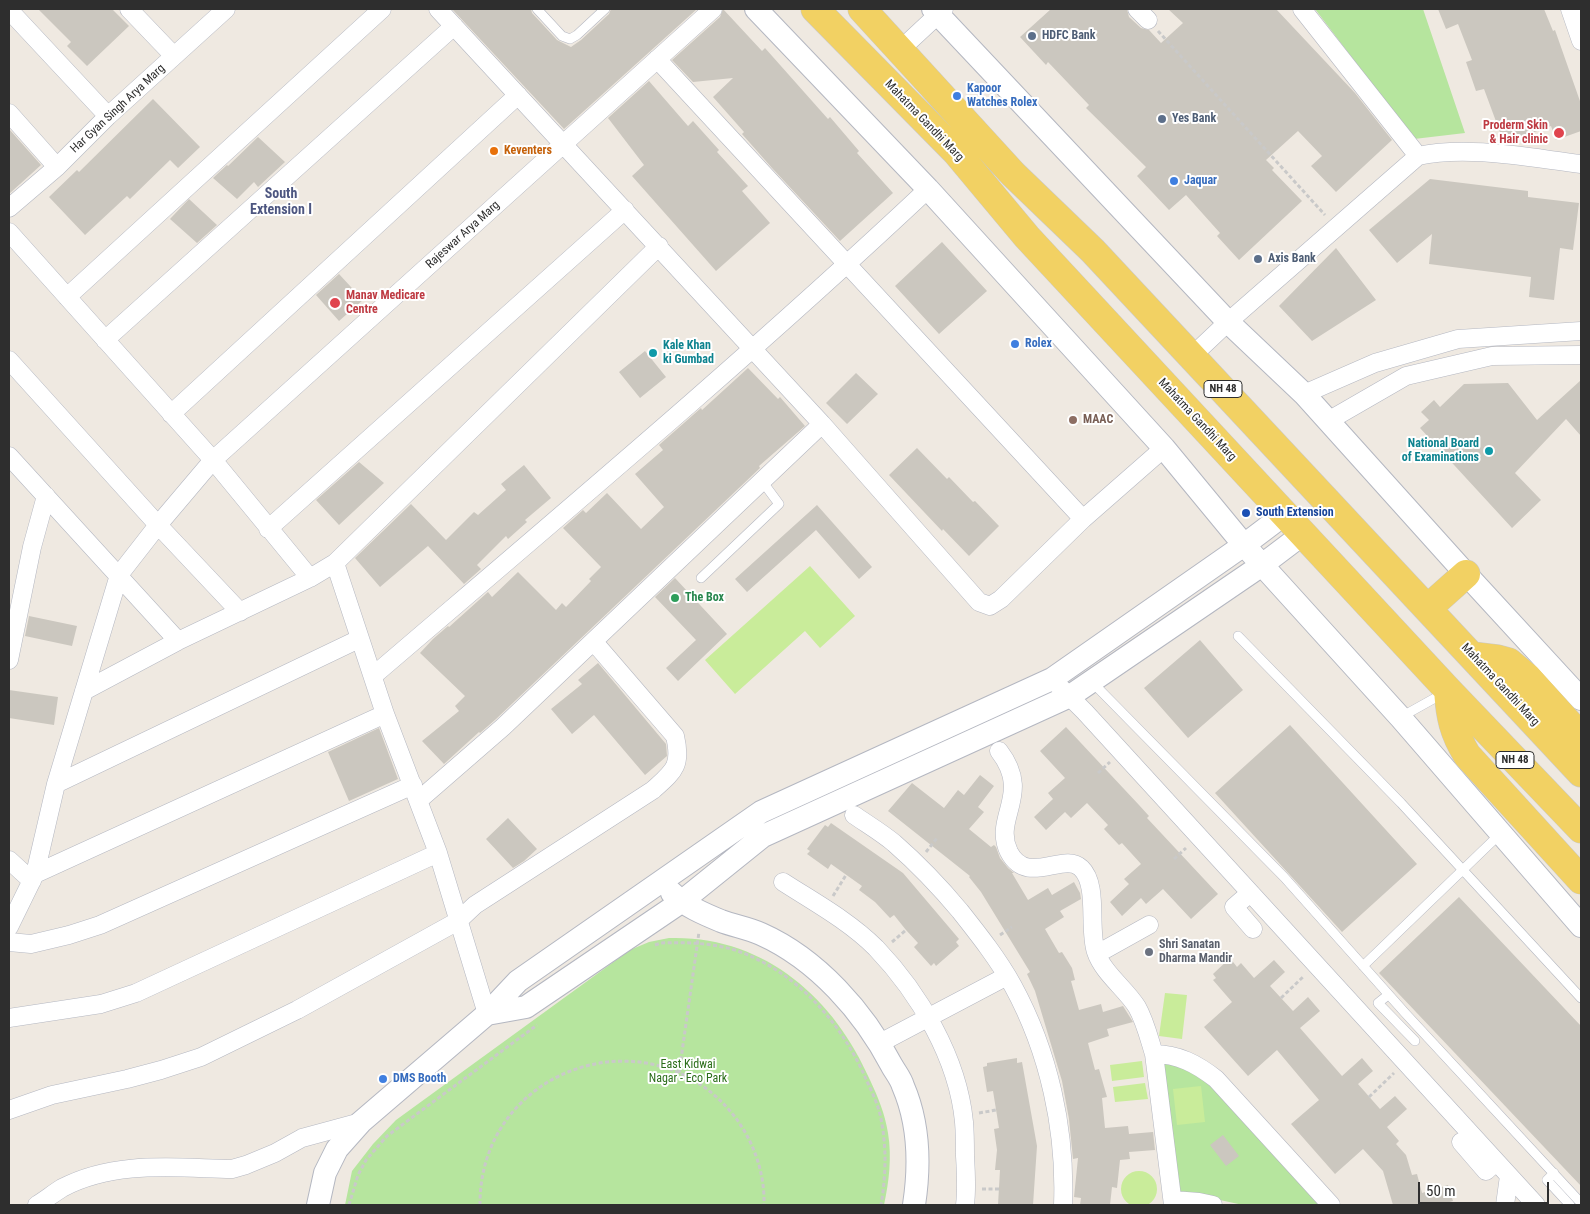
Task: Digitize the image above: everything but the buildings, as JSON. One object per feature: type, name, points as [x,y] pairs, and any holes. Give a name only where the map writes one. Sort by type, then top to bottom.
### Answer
[{"type":"main road","name":"Mahatma Gandhi Marg","points":[[815,9],[956,152],[1027,237],[1448,690],[1581,829]]},
{"type":"main road","name":"Mahatma Gandhi Marg","points":[[862,9],[1013,174],[1093,251],[1474,656],[1581,773]]},
{"type":"main road","points":[[1428,608],[1466,574]]},
{"type":"main road","points":[[1474,656],[1509,662],[1528,678],[1581,737]]},
{"type":"main road","points":[[1448,690],[1449,712],[1457,738],[1468,755],[1581,880]]},
{"type":"street","points":[[129,9],[174,56]]},
{"type":"street","name":"Har Gyan Singh Arya Marg","points":[[9,208],[57,167],[108,116],[226,9]]},
{"type":"street","points":[[66,297],[382,9]]},
{"type":"street","points":[[438,9],[822,424],[979,602],[990,606],[1001,599],[1083,519],[1164,448]]},
{"type":"street","name":"Rajeswar Arya Marg","points":[[119,575],[213,460],[713,9]]},
{"type":"street","points":[[756,9],[928,189],[1164,448],[1244,545],[1400,717],[1581,926]]},
{"type":"street","points":[[1302,9],[1418,156]]},
{"type":"street","points":[[1570,9],[1581,41]]},
{"type":"street","points":[[9,10],[108,116]]},
{"type":"street","points":[[900,50],[938,10],[1228,322],[1304,394],[1581,698]]},
{"type":"street","points":[[105,340],[454,26]]},
{"type":"street","points":[[657,59],[1083,519]]},
{"type":"street","points":[[171,414],[518,95]]},
{"type":"street","points":[[9,113],[57,167]]},
{"type":"street","points":[[1192,356],[1335,227],[1418,156],[1433,152],[1471,152],[1581,164]]},
{"type":"street","points":[[373,676],[753,349],[928,189]]},
{"type":"street","points":[[268,529],[625,210]]},
{"type":"street","points":[[9,232],[213,460],[310,578]]},
{"type":"street","points":[[84,691],[178,641],[310,578],[335,563],[658,246]]},
{"type":"street","points":[[1304,394],[1375,363],[1458,339],[1581,331]]},
{"type":"street","points":[[1328,420],[1406,376],[1492,356],[1581,355]]},
{"type":"street","points":[[9,360],[158,525],[240,612]]},
{"type":"street","points":[[9,942],[31,944],[100,925],[416,793],[503,727],[822,424]]},
{"type":"street","points":[[9,456],[178,641]]},
{"type":"street","points":[[9,660],[32,547],[46,496]]},
{"type":"street","points":[[318,1205],[325,1173],[338,1149],[361,1122],[487,1014],[518,981],[761,812],[1052,679],[1244,545],[1285,514]]},
{"type":"street","points":[[487,1014],[526,1007],[681,902],[763,836],[1070,696],[1262,565],[1303,534]]},
{"type":"street","points":[[335,563],[385,714],[438,853],[487,1014]]},
{"type":"street","points":[[9,927],[33,877],[56,784],[119,575]]},
{"type":"street","points":[[56,784],[359,639]]},
{"type":"street","points":[[9,1110],[52,1095],[127,1079],[201,1057],[297,1010],[458,921],[475,905],[653,790],[672,773],[679,754],[675,736],[594,642]]},
{"type":"street","points":[[1052,679],[1070,696],[1536,1205]]},
{"type":"street","points":[[33,877],[385,714]]},
{"type":"street","points":[[999,751],[1006,760],[1014,783],[1013,797],[1004,830],[1010,854],[1020,863],[1031,868],[1044,868],[1068,862],[1079,866],[1090,883],[1093,937],[1097,954],[1137,1008],[1154,1054],[1173,1203],[1199,1202],[1213,1205]]},
{"type":"street","points":[[854,815],[893,842],[936,883],[975,929],[1008,976],[1039,1042],[1052,1089],[1060,1130],[1064,1176],[1063,1205]]},
{"type":"street","points":[[9,1018],[101,1004],[136,993],[438,853]]},
{"type":"street","points":[[9,860],[33,877]]},
{"type":"street","points":[[660,882],[681,902],[721,921],[761,934],[797,955],[831,983],[860,1015],[880,1043],[904,1086],[915,1128],[918,1169],[914,1205]]},
{"type":"street","points":[[783,882],[848,925],[875,947],[901,977],[930,1018],[954,1074],[964,1120],[965,1205]]},
{"type":"street","points":[[1250,893],[1234,907],[1253,928]]},
{"type":"street","points":[[1097,954],[1149,925]]},
{"type":"street","points":[[880,1043],[1008,976]]},
{"type":"street","points":[[1154,1054],[1180,1057],[1200,1066],[1216,1079],[1332,1205]]},
{"type":"street","points":[[37,1205],[62,1188],[92,1176],[130,1167],[232,1168],[246,1165],[275,1153],[302,1138],[361,1122]]},
{"type":"street","points":[[1461,1142],[1486,1171],[1496,1162]]},
{"type":"street","points":[[1505,1205],[1509,1176]]},
{"type":"lane","points":[[537,9],[562,36],[570,39],[577,36],[605,9]]},
{"type":"lane","points":[[701,578],[779,504],[762,481]]},
{"type":"lane","points":[[1238,636],[1401,803],[1581,998]]},
{"type":"lane","points":[[1092,681],[1284,877],[1388,995],[1581,1203]]},
{"type":"lane","points":[[1400,717],[1448,690]]},
{"type":"lane","points":[[1363,966],[1501,833]]},
{"type":"lane","points":[[1388,995],[1378,1003],[1415,1041]]},
{"type":"lane","points":[[1554,1173],[1547,1180],[1570,1205]]},
{"type":"path","points":[[1142,15],[1335,227]]},
{"type":"path","points":[[825,909],[846,875]]},
{"type":"path","points":[[679,1073],[696,944],[703,912]]},
{"type":"path","points":[[653,946],[661,943],[696,944],[747,954],[774,969],[803,991],[834,1022],[860,1064],[880,1114],[884,1145],[885,1178],[881,1205]]},
{"type":"path","points":[[1281,998],[1317,966]]},
{"type":"path","points":[[349,1205],[358,1175],[366,1160],[387,1136],[543,1020]]},
{"type":"path","points":[[480,1205],[482,1176],[487,1157],[494,1139],[504,1122],[516,1108],[545,1083],[562,1074],[598,1062],[619,1060],[653,1064],[679,1073],[697,1082],[714,1094],[741,1125],[751,1143],[763,1182],[764,1205]]},
{"type":"path","points":[[1369,1097],[1406,1063]]},
{"type":"green space","points":[[1315,9],[1423,9],[1465,133],[1414,139]]},
{"type":"green space","points":[[810,566],[855,616],[820,648],[805,631],[735,694],[705,660]]},
{"type":"green space","name":"East Kidwai Nagar - Eco Park","points":[[669,938],[703,940],[735,947],[764,960],[791,977],[815,998],[837,1022],[855,1050],[870,1080],[885,1119],[890,1160],[884,1205],[345,1205],[352,1171],[373,1144],[396,1120],[630,950],[649,942]]},
{"type":"green space","points":[[1165,993],[1187,995],[1182,1039],[1159,1036]]},
{"type":"green space","points":[[1162,1058],[1196,1072],[1213,1085],[1324,1205],[1243,1205],[1197,1195],[1177,1194]]},
{"type":"green space","points":[[1142,1061],[1144,1077],[1112,1081],[1110,1065]]},
{"type":"green space","points":[[1145,1083],[1148,1099],[1115,1102],[1113,1087]]},
{"type":"green space","points":[[1201,1086],[1205,1122],[1177,1125],[1173,1089]]},
{"type":"green space","points":[[1139,1171],[1146,1172],[1152,1176],[1156,1182],[1156,1196],[1152,1202],[1146,1206],[1139,1207],[1132,1206],[1126,1202],[1122,1196],[1121,1189],[1122,1182],[1126,1176],[1132,1172]]},
{"type":"place","name":"HDFC Bank","points":[[1032,36]]},
{"type":"place","name":"Kapoor Watches Rolex","points":[[957,96]]},
{"type":"place","name":"Yes Bank","points":[[1162,119]]},
{"type":"place","name":"Proderm Skin & Hair clinic","points":[[1559,133]]},
{"type":"place","name":"Keventers","points":[[494,151]]},
{"type":"place","name":"Jaquar","points":[[1174,181]]},
{"type":"place","name":"Axis Bank","points":[[1258,259]]},
{"type":"place","name":"Manav Medicare Centre","points":[[335,303]]},
{"type":"place","name":"Rolex","points":[[1015,344]]},
{"type":"place","name":"Kale Khan ki Gumbad","points":[[653,353]]},
{"type":"place","name":"MAAC","points":[[1073,420]]},
{"type":"place","name":"National Board of Examinations","points":[[1489,451]]},
{"type":"place","name":"South Extension","points":[[1246,513]]},
{"type":"place","name":"The Box","points":[[675,598]]},
{"type":"place","name":"Shri Sanatan Dharma Mandir","points":[[1149,952]]},
{"type":"place","name":"DMS Booth","points":[[383,1079]]},
{"type":"district","name":"South Extension I","points":[[281,202]]}]
